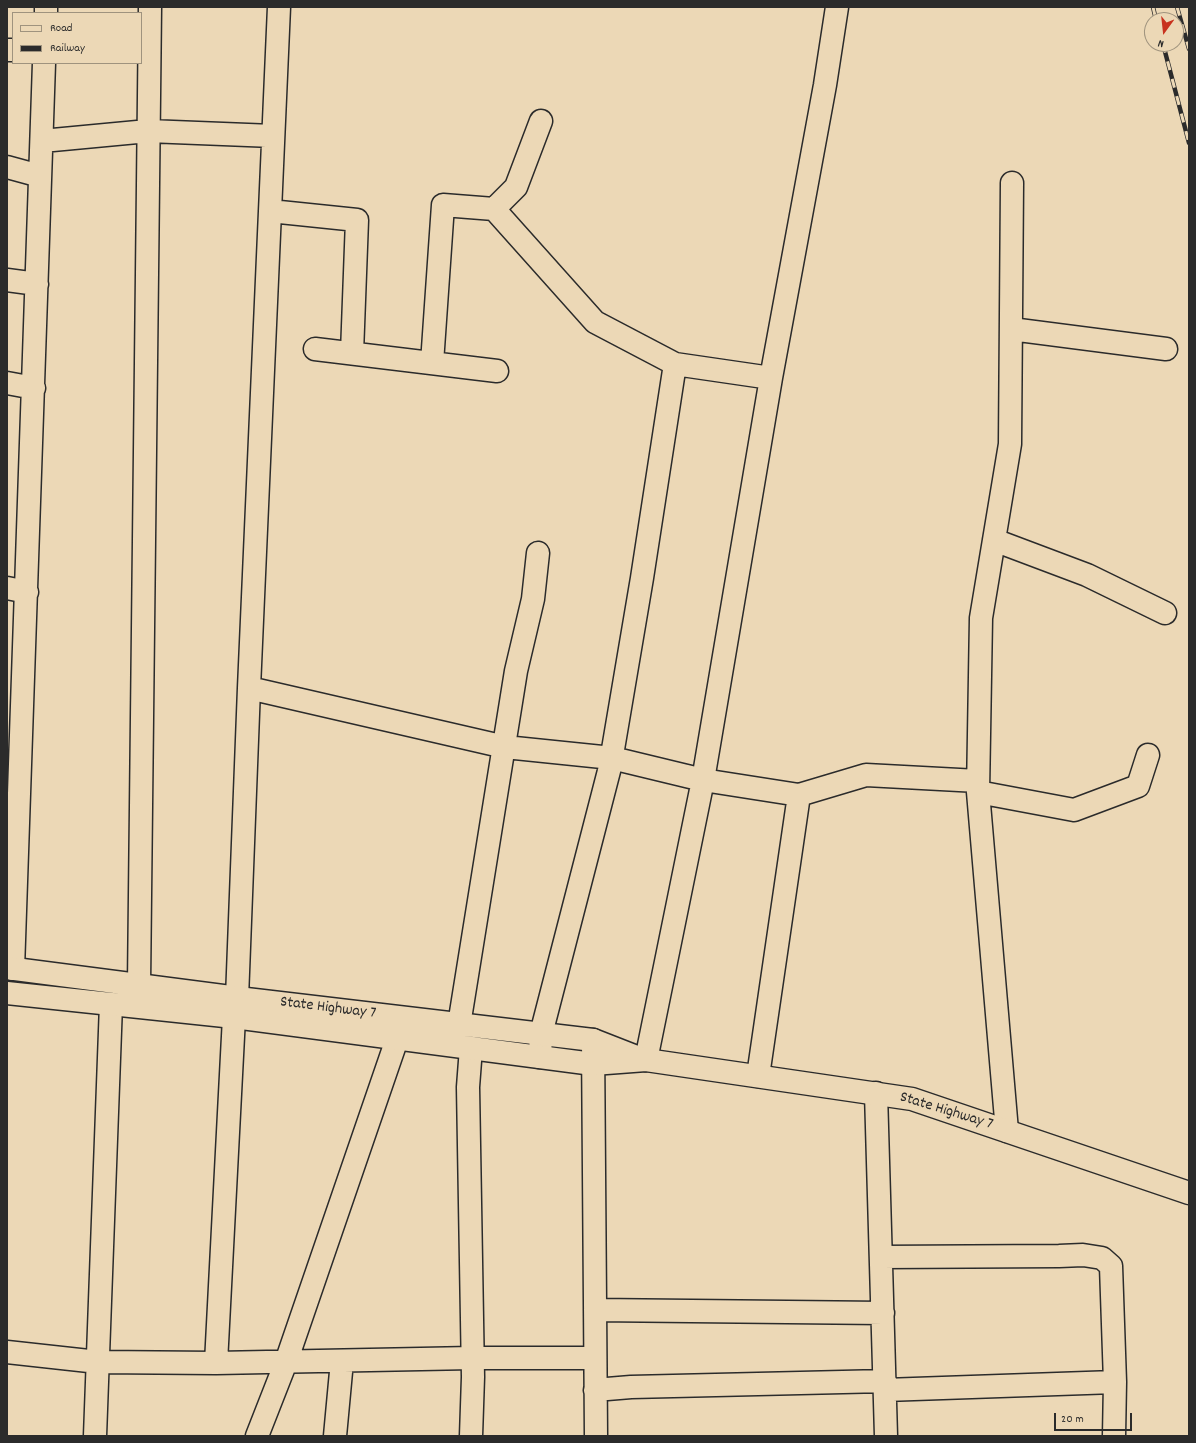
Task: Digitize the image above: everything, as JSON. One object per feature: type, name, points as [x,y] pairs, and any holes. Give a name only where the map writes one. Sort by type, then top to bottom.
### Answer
[{"type":"street","points":[[139,985],[150,7]]},
{"type":"street","points":[[216,1363],[236,1007],[279,7]]},
{"type":"street","points":[[646,1060],[703,780],[771,378],[837,7]]},
{"type":"street","points":[[10,969],[17,590],[34,388],[44,64]]},
{"type":"street","points":[[494,208],[516,187],[541,120]]},
{"type":"street","points":[[42,141],[148,131],[273,136]]},
{"type":"street","points":[[7,167],[40,176]]},
{"type":"street","points":[[1007,1131],[978,786],[981,618],[1010,444],[1012,183]]},
{"type":"street","points":[[432,363],[443,205],[494,208],[595,322],[675,364],[771,378]]},
{"type":"street","points":[[270,210],[357,220],[352,353]]},
{"type":"street","points":[[7,280],[37,284]]},
{"type":"street","points":[[1011,329],[1166,350]]},
{"type":"street","points":[[315,349],[497,371]]},
{"type":"street","points":[[540,1057],[541,1034],[612,758],[642,578],[675,364]]},
{"type":"street","points":[[7,383],[34,388]]},
{"type":"street","points":[[994,540],[1087,575],[1165,613]]},
{"type":"street","points":[[459,1025],[516,671],[533,599],[538,553]]},
{"type":"street","points":[[249,688],[504,747],[612,758],[703,780],[799,794],[866,775],[978,786],[1074,810],[1138,786],[1148,755]]},
{"type":"street","points":[[758,1076],[799,794]]},
{"type":"street","name":"State Highway 7","points":[[10,969],[139,985],[236,1007],[397,1039],[593,1064],[646,1060],[912,1098],[1189,1193]]},
{"type":"street","name":"State Highway 7","points":[[7,993],[111,1004],[236,1007],[459,1025],[593,1040],[646,1060]]},
{"type":"street","points":[[95,1436],[111,1004]]},
{"type":"street","points":[[257,1436],[286,1362],[397,1039]]},
{"type":"street","points":[[593,1040],[596,1436]]},
{"type":"street","points":[[471,1048],[468,1087],[472,1358],[471,1436]]},
{"type":"street","points":[[876,1093],[886,1436]]},
{"type":"street","points":[[881,1257],[1083,1255],[1102,1258],[1111,1266],[1115,1382],[1114,1436]]},
{"type":"street","points":[[595,1310],[883,1314]]},
{"type":"street","points":[[7,1352],[98,1362],[216,1363],[472,1358],[595,1358]]},
{"type":"street","points":[[335,1436],[342,1361]]},
{"type":"street","points":[[595,1390],[631,1387],[1115,1382]]},
{"type":"railway","points":[[1153,7],[1154,12]]},
{"type":"railway","points":[[1177,7],[1189,49]]},
{"type":"railway","points":[[1165,52],[1189,143]]}]
